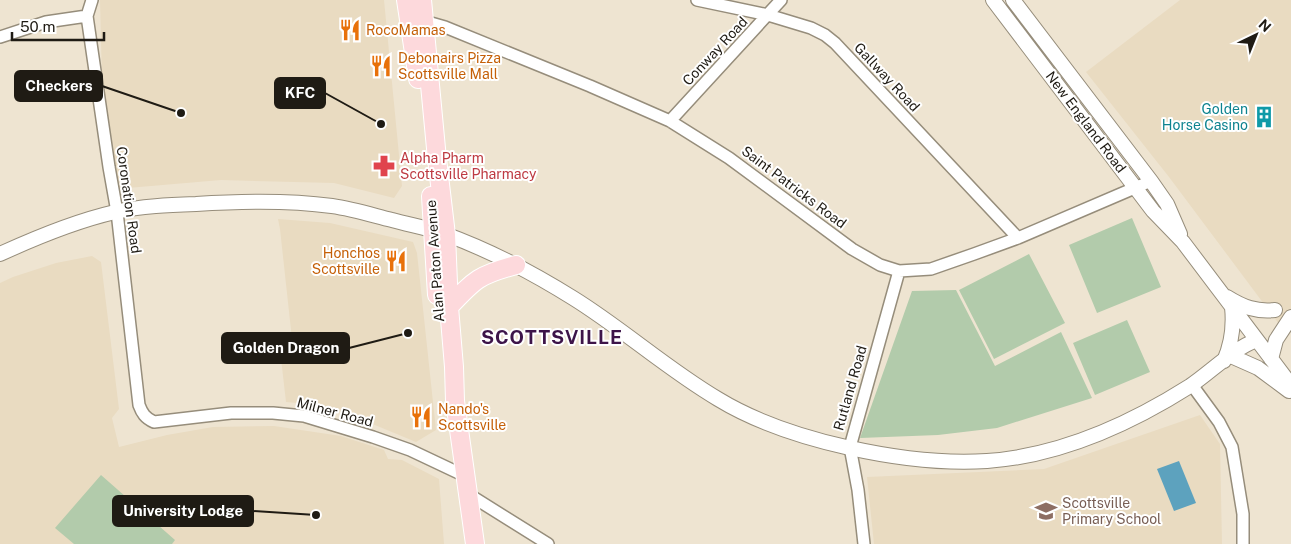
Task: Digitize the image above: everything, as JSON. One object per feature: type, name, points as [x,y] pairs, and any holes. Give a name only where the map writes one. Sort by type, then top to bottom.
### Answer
[{"type":"main road","name":"Alan Paton Avenue","points":[[406,0],[449,307],[455,400],[475,544]]},
{"type":"main road","name":"Alan Paton Avenue","points":[[422,0],[437,159],[441,349],[445,374],[455,400]]},
{"type":"main road","points":[[449,307],[468,286],[480,277],[516,265]]},
{"type":"street","name":"Coronation Road","points":[[92,0],[87,16],[117,212],[139,405]]},
{"type":"street","name":"Gallway Road","points":[[698,0],[768,16],[817,30],[835,43],[1018,238]]},
{"type":"street","name":"Conway Road","points":[[670,121],[781,0]]},
{"type":"street","name":"New England Road","points":[[993,0],[1153,211],[1183,242],[1221,292],[1250,339],[1271,358],[1291,385]]},
{"type":"street","name":"New England Road","points":[[1013,0],[1151,181],[1166,204],[1183,242]]},
{"type":"street","points":[[0,37],[46,22],[87,16]]},
{"type":"street","name":"Saint Patricks Road","points":[[424,21],[590,86],[670,121],[729,158],[852,249],[880,265],[899,271],[931,269],[1018,238],[1151,181]]},
{"type":"street","points":[[0,254],[63,228],[117,212],[162,206],[230,202],[312,204],[354,210],[439,233],[516,265],[593,311],[681,376],[731,407],[788,430],[850,447],[894,456],[942,460],[984,461],[1017,458],[1089,437],[1146,410],[1192,385],[1250,339]]},
{"type":"street","name":"Rutland Road","points":[[864,544],[858,490],[850,447],[899,271]]},
{"type":"street","points":[[1221,292],[1241,306],[1252,310],[1274,310]]},
{"type":"street","points":[[1227,359],[1233,332],[1232,307]]},
{"type":"street","points":[[1271,358],[1276,340],[1291,317]]},
{"type":"street","points":[[1227,359],[1258,368],[1291,394]]},
{"type":"street","points":[[1192,385],[1219,422],[1232,447],[1243,514],[1243,544]]},
{"type":"street","name":"Milner Road","points":[[139,405],[147,419],[154,422],[231,413],[273,413],[304,416],[373,437],[410,450],[467,485],[548,544]]},
{"type":"shaded area","points":[[100,0],[384,0],[402,186],[394,198],[334,183],[221,180],[116,189],[102,82]]},
{"type":"shaded area","points":[[1180,0],[1291,0],[1291,326],[1285,332],[1169,177],[1086,72]]},
{"type":"shaded area","points":[[278,219],[330,223],[413,242],[417,253],[436,430],[416,442],[358,418],[320,405],[286,402],[279,341],[292,339]]},
{"type":"shaded area","points":[[92,256],[101,262],[119,409],[112,418],[119,447],[167,435],[213,427],[274,426],[341,436],[384,450],[388,459],[402,460],[439,479],[444,544],[0,544],[0,283],[56,263]]},
{"type":"shaded area","name":"Scottsville Primary School","points":[[1200,415],[1220,444],[1222,544],[874,544],[867,477],[1044,469]]},
{"type":"green space","points":[[1132,218],[1161,287],[1097,313],[1069,245]]},
{"type":"green space","points":[[1029,254],[1065,323],[994,359],[959,290]]},
{"type":"green space","points":[[956,290],[995,366],[1061,332],[1092,398],[997,428],[938,435],[860,438],[912,291]]},
{"type":"green space","points":[[1127,320],[1150,372],[1095,395],[1073,343]]},
{"type":"green space","points":[[101,475],[175,540],[172,544],[74,544],[55,528]]},
{"type":"water","points":[[1179,461],[1196,503],[1174,511],[1157,469]]},
{"type":"place","name":"RocoMamas","points":[[350,30]]},
{"type":"place","name":"Debonairs Pizza Scottsville Mall","points":[[381,66]]},
{"type":"place","name":"Checkers","points":[[181,113]]},
{"type":"place","name":"Golden Horse Casino","points":[[1264,117]]},
{"type":"place","name":"KFC","points":[[381,124]]},
{"type":"place","name":"Alpha Pharm Scottsville Pharmacy","points":[[384,166]]},
{"type":"place","name":"Honchos Scottsville","points":[[396,261]]},
{"type":"place","name":"Golden Dragon","points":[[408,333]]},
{"type":"place","name":"Nando's Scottsville","points":[[421,417]]},
{"type":"place","name":"Scottsville Primary School","points":[[1046,511]]},
{"type":"place","name":"University Lodge","points":[[316,515]]},
{"type":"district","name":"SCOTTSVILLE","points":[[552,337]]}]
